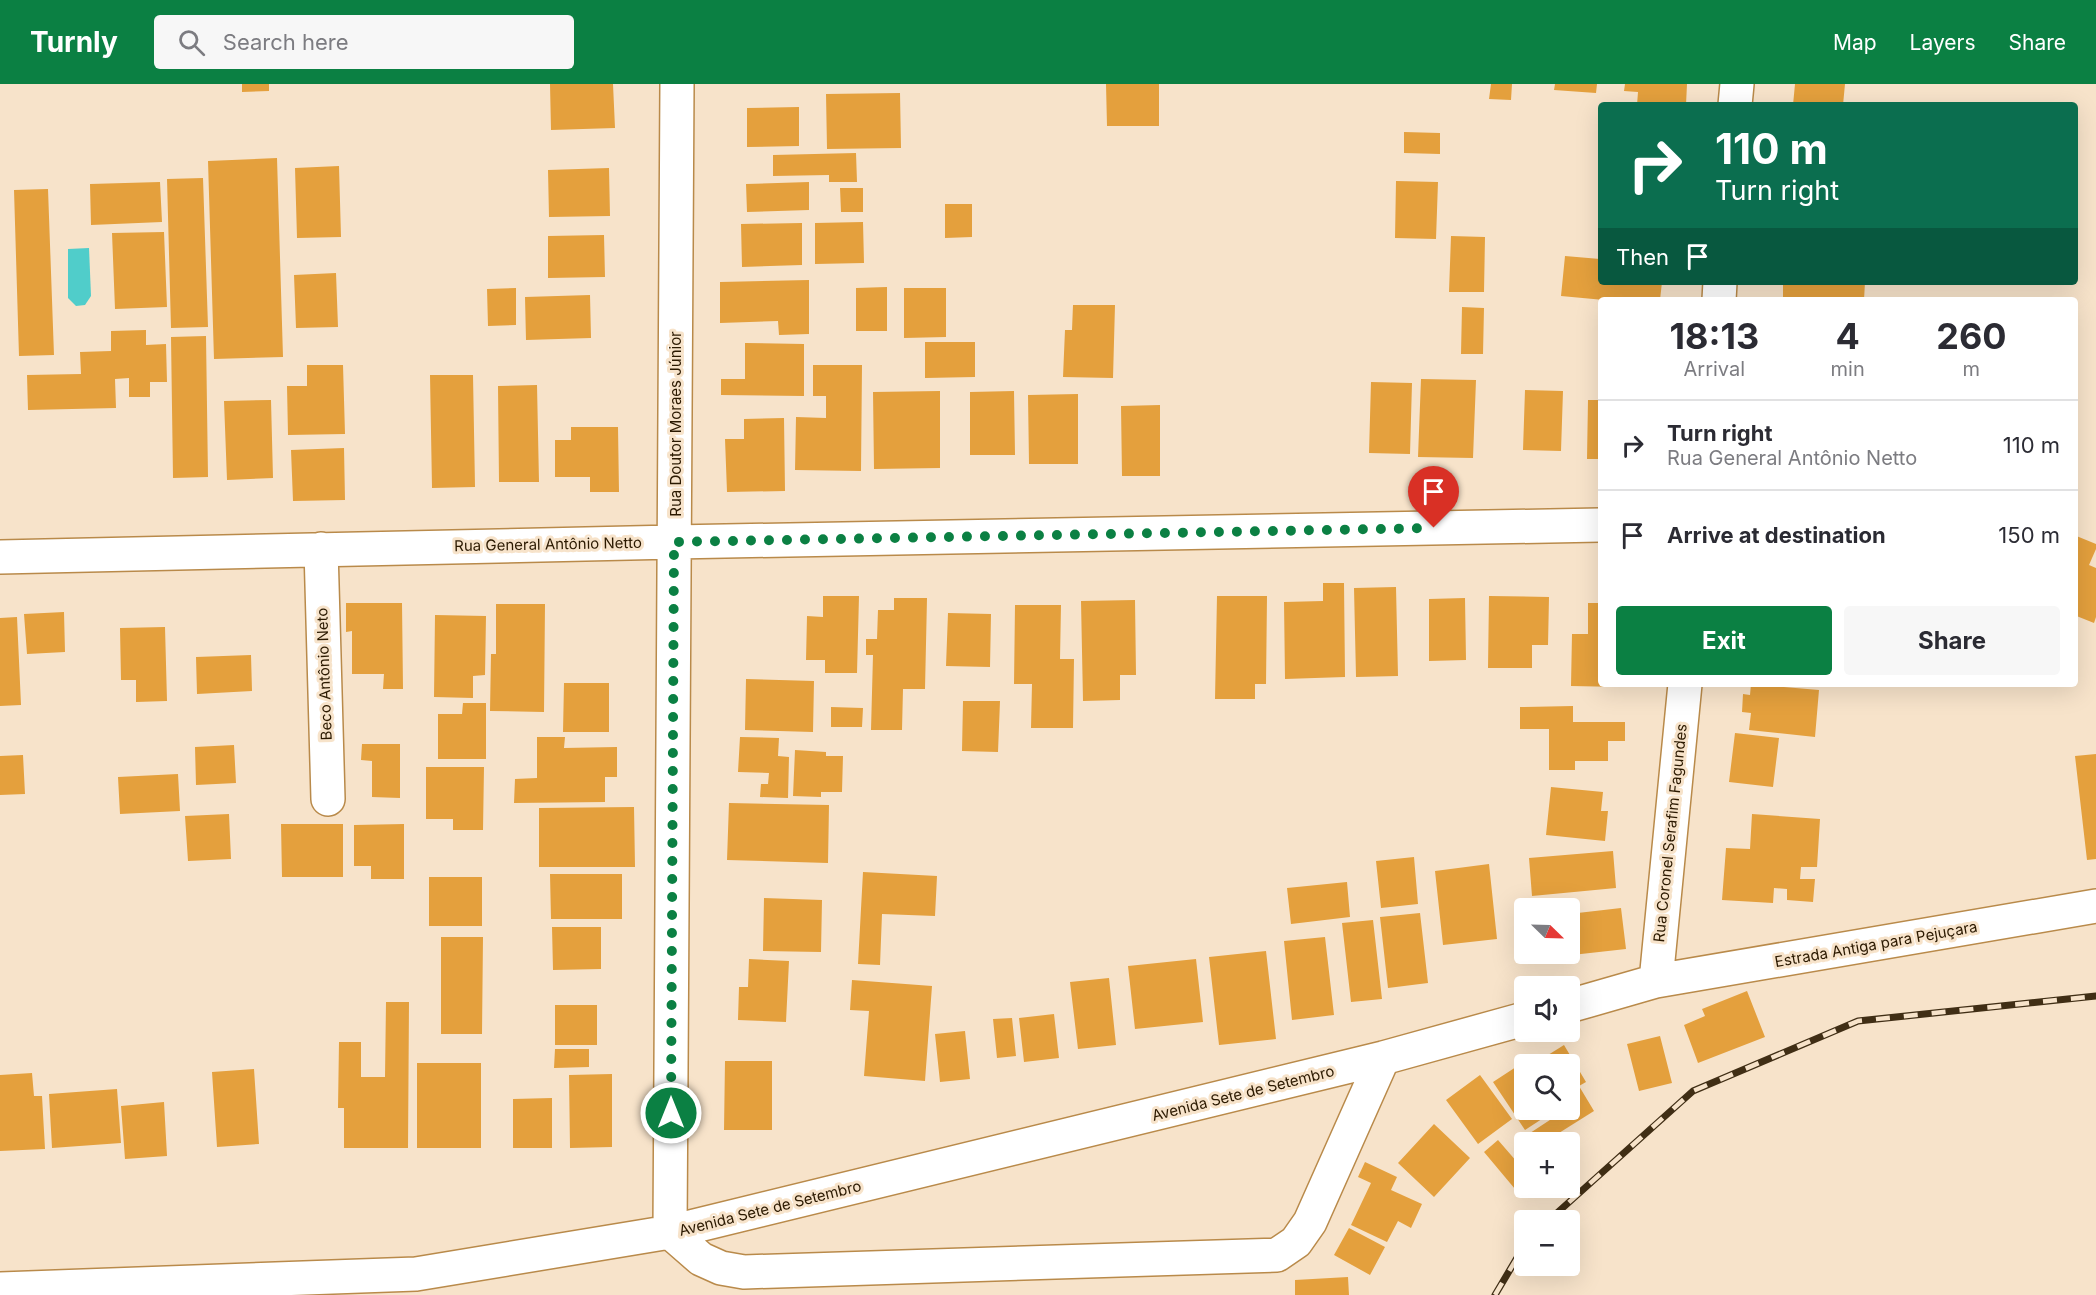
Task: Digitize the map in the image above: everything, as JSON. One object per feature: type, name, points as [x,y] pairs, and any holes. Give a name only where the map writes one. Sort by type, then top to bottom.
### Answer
[{"type":"street","name":"Rua Doutor Moraes Júnior","points":[[670,1232],[677,84]]},
{"type":"street","points":[[1735,102],[1737,84]]},
{"type":"street","name":"Rua General Antônio Netto","points":[[0,557],[1598,525]]},
{"type":"street","name":"Beco Antônio Neto","points":[[321,549],[328,799]]},
{"type":"street","name":"Rua Coronel Serafim Fagundes","points":[[1656,981],[1685,687]]},
{"type":"street","name":"Estrada Antiga para Pejuçara","points":[[1656,981],[2096,906]]},
{"type":"street","points":[[1580,1003],[1656,981]]},
{"type":"street","name":"Avenida Sete de Setembro","points":[[0,1289],[416,1274],[670,1232],[1383,1058],[1514,1021]]},
{"type":"street","points":[[670,1232],[701,1259],[721,1268],[744,1272],[1277,1256],[1296,1242],[1310,1222],[1383,1058]]},
{"type":"water","points":[[89,248],[91,296],[85,305],[76,306],[68,298],[68,249]]},
{"type":"building","points":[[242,84],[269,84],[269,91],[242,92]]},
{"type":"building","points":[[550,84],[613,84],[615,128],[551,130]]},
{"type":"building","points":[[1106,84],[1159,84],[1159,126],[1107,126]]},
{"type":"building","points":[[1491,84],[1512,84],[1511,100],[1489,99]]},
{"type":"building","points":[[1555,84],[1597,84],[1596,93],[1554,90]]},
{"type":"building","points":[[1625,84],[1687,84],[1686,102],[1637,102],[1638,92],[1624,91]]},
{"type":"building","points":[[1795,84],[1845,84],[1843,102],[1793,102]]},
{"type":"building","points":[[900,93],[901,148],[827,149],[826,94]]},
{"type":"building","points":[[799,107],[799,146],[747,147],[747,108]]},
{"type":"building","points":[[1404,132],[1440,133],[1440,154],[1404,153]]},
{"type":"building","points":[[856,153],[857,182],[829,182],[829,175],[773,176],[773,155]]},
{"type":"building","points":[[277,158],[283,357],[214,359],[208,161]]},
{"type":"building","points":[[339,166],[341,237],[297,238],[295,168]]},
{"type":"building","points":[[609,168],[610,216],[549,217],[548,170]]},
{"type":"building","points":[[203,178],[208,327],[171,328],[167,179]]},
{"type":"building","points":[[1396,181],[1438,182],[1436,239],[1395,238]]},
{"type":"building","points":[[160,182],[162,222],[91,225],[90,184]]},
{"type":"building","points":[[809,182],[809,210],[747,212],[746,184]]},
{"type":"building","points":[[840,188],[863,188],[863,212],[841,212]]},
{"type":"building","points":[[48,189],[54,355],[19,356],[14,190]]},
{"type":"building","points":[[945,204],[972,204],[972,237],[945,238]]},
{"type":"building","points":[[863,222],[864,263],[815,264],[815,223]]},
{"type":"building","points":[[802,223],[802,265],[742,267],[741,224]]},
{"type":"building","points":[[164,232],[167,307],[115,309],[112,233]]},
{"type":"building","points":[[604,235],[605,277],[548,278],[548,236]]},
{"type":"building","points":[[1451,236],[1485,237],[1484,292],[1449,292]]},
{"type":"building","points":[[1565,256],[1598,259],[1598,285],[1662,285],[1660,297],[1598,297],[1598,299],[1561,296]]},
{"type":"building","points":[[336,273],[338,327],[296,328],[294,275]]},
{"type":"building","points":[[809,280],[809,334],[779,335],[778,321],[720,323],[720,282]]},
{"type":"building","points":[[1783,285],[1865,285],[1864,297],[1783,297]]},
{"type":"building","points":[[887,287],[887,331],[856,331],[856,288]]},
{"type":"building","points":[[516,288],[516,325],[488,326],[487,289]]},
{"type":"building","points":[[904,288],[946,288],[946,337],[904,338]]},
{"type":"building","points":[[590,295],[591,338],[526,340],[525,297]]},
{"type":"building","points":[[1073,305],[1115,305],[1113,378],[1063,377],[1065,330],[1072,330]]},
{"type":"building","points":[[1462,307],[1484,308],[1483,354],[1461,354]]},
{"type":"building","points":[[146,330],[146,345],[166,344],[167,382],[150,382],[150,397],[129,397],[129,378],[115,379],[116,408],[28,410],[27,375],[81,374],[80,352],[111,351],[111,331]]},
{"type":"building","points":[[206,336],[208,477],[173,478],[171,337]]},
{"type":"building","points":[[925,342],[975,342],[975,377],[925,378]]},
{"type":"building","points":[[745,343],[804,344],[804,396],[721,395],[721,379],[745,379]]},
{"type":"building","points":[[307,365],[343,365],[345,434],[288,435],[287,386],[307,386]]},
{"type":"building","points":[[813,365],[862,365],[861,471],[795,470],[796,417],[826,418],[826,396],[813,396]]},
{"type":"building","points":[[430,375],[473,375],[475,487],[432,488]]},
{"type":"building","points":[[1421,379],[1476,380],[1473,458],[1418,457]]},
{"type":"building","points":[[1371,382],[1412,383],[1410,454],[1369,453]]},
{"type":"building","points":[[537,385],[539,482],[499,482],[498,386]]},
{"type":"building","points":[[1525,390],[1563,391],[1561,451],[1523,450]]},
{"type":"building","points":[[940,391],[940,468],[874,469],[873,392]]},
{"type":"building","points":[[1014,391],[1015,455],[970,455],[970,392]]},
{"type":"building","points":[[1078,394],[1078,464],[1029,464],[1028,395]]},
{"type":"building","points":[[271,400],[273,478],[227,480],[224,401]]},
{"type":"building","points":[[1588,400],[1598,400],[1598,459],[1587,459]]},
{"type":"building","points":[[1160,405],[1160,476],[1122,476],[1121,406]]},
{"type":"building","points":[[784,418],[785,491],[727,492],[725,439],[744,439],[744,419]]},
{"type":"building","points":[[571,427],[618,427],[619,492],[590,492],[590,477],[555,477],[555,440],[571,440]]},
{"type":"building","points":[[344,448],[345,500],[293,501],[291,450]]},
{"type":"building","points":[[2078,537],[2096,544],[2089,565],[2096,568],[2094,623],[2078,617]]},
{"type":"building","points":[[1323,583],[1344,583],[1345,677],[1285,679],[1284,602],[1323,601]]},
{"type":"building","points":[[1396,587],[1398,676],[1356,677],[1354,588]]},
{"type":"building","points":[[823,596],[859,596],[857,673],[825,673],[825,660],[806,660],[807,616],[823,617]]},
{"type":"building","points":[[1217,596],[1267,596],[1266,684],[1255,684],[1255,699],[1215,699]]},
{"type":"building","points":[[1489,596],[1549,597],[1548,645],[1532,645],[1532,668],[1488,668]]},
{"type":"building","points":[[894,598],[927,598],[925,689],[903,689],[902,730],[871,730],[873,655],[866,655],[866,639],[877,639],[878,610],[894,610]]},
{"type":"building","points":[[1465,598],[1466,660],[1429,661],[1429,599]]},
{"type":"building","points":[[1135,600],[1136,675],[1120,675],[1120,700],[1083,701],[1081,601]]},
{"type":"building","points":[[346,603],[402,603],[403,689],[383,689],[384,674],[352,674],[352,631],[346,632]]},
{"type":"building","points":[[1588,603],[1598,603],[1598,687],[1571,686],[1572,634],[1588,634]]},
{"type":"building","points":[[496,604],[545,604],[544,712],[490,711],[491,654],[496,654]]},
{"type":"building","points":[[1015,605],[1061,605],[1060,659],[1074,659],[1073,728],[1031,728],[1032,684],[1014,684]]},
{"type":"building","points":[[64,612],[65,652],[27,654],[24,614]]},
{"type":"building","points":[[948,613],[991,614],[990,667],[946,666]]},
{"type":"building","points":[[435,615],[486,616],[485,675],[473,676],[473,698],[434,697]]},
{"type":"building","points":[[17,617],[21,705],[0,706],[0,618]]},
{"type":"building","points":[[165,627],[167,701],[136,702],[136,680],[121,680],[120,628]]},
{"type":"building","points":[[251,655],[252,691],[197,694],[196,657]]},
{"type":"building","points":[[746,679],[814,681],[813,732],[745,730]]},
{"type":"building","points":[[564,683],[609,683],[609,732],[563,732]]},
{"type":"building","points":[[1751,687],[1819,690],[1815,737],[1749,730],[1751,713],[1742,712],[1743,694],[1750,695]]},
{"type":"building","points":[[963,701],[1000,701],[998,752],[962,751]]},
{"type":"building","points":[[463,703],[486,703],[486,759],[438,759],[438,714],[462,714]]},
{"type":"building","points":[[1573,706],[1573,722],[1625,722],[1625,741],[1608,741],[1608,761],[1575,761],[1575,770],[1549,770],[1549,729],[1520,729],[1520,707]]},
{"type":"building","points":[[831,707],[863,708],[862,727],[831,727]]},
{"type":"building","points":[[1735,733],[1779,738],[1773,787],[1729,782]]},
{"type":"building","points":[[537,737],[565,737],[564,748],[617,747],[617,777],[605,777],[605,802],[514,803],[515,779],[537,778]]},
{"type":"building","points":[[740,737],[779,738],[778,756],[789,757],[788,798],[760,797],[761,784],[768,784],[769,773],[738,772]]},
{"type":"building","points":[[362,744],[400,744],[400,798],[372,797],[372,761],[361,760]]},
{"type":"building","points":[[234,745],[236,783],[196,785],[195,747]]},
{"type":"building","points":[[795,750],[826,752],[826,756],[843,756],[842,792],[821,792],[821,797],[793,796]]},
{"type":"building","points":[[2096,754],[2096,859],[2087,860],[2075,756]]},
{"type":"building","points":[[23,755],[25,794],[0,795],[0,756]]},
{"type":"building","points":[[426,767],[484,767],[483,830],[453,830],[453,819],[426,819]]},
{"type":"building","points":[[178,774],[180,811],[120,814],[118,777]]},
{"type":"building","points":[[1551,787],[1603,792],[1601,811],[1608,811],[1605,841],[1546,835]]},
{"type":"building","points":[[729,803],[829,805],[828,863],[727,860]]},
{"type":"building","points":[[634,807],[635,867],[539,867],[539,808]]},
{"type":"building","points":[[229,814],[231,859],[188,861],[185,816]]},
{"type":"building","points":[[1752,814],[1820,819],[1817,867],[1801,867],[1800,879],[1815,879],[1813,902],[1787,900],[1787,889],[1774,888],[1773,903],[1722,900],[1726,848],[1750,849]]},
{"type":"building","points":[[281,824],[343,824],[343,877],[282,877]]},
{"type":"building","points":[[404,824],[404,879],[371,879],[371,866],[354,866],[354,825]]},
{"type":"building","points":[[1613,851],[1616,888],[1532,896],[1529,858]]},
{"type":"building","points":[[1414,857],[1418,904],[1381,908],[1376,861]]},
{"type":"building","points":[[1489,864],[1497,939],[1443,945],[1435,871]]},
{"type":"building","points":[[863,872],[937,876],[935,916],[882,914],[880,965],[858,964]]},
{"type":"building","points":[[550,874],[622,874],[622,919],[551,919]]},
{"type":"building","points":[[429,877],[482,877],[482,926],[429,926]]},
{"type":"building","points":[[1347,882],[1350,917],[1291,924],[1287,888]]},
{"type":"building","points":[[764,898],[822,900],[821,952],[763,951]]},
{"type":"building","points":[[1621,908],[1626,949],[1580,954],[1580,913]]},
{"type":"building","points":[[1420,913],[1428,983],[1388,988],[1380,917]]},
{"type":"building","points":[[1373,920],[1382,999],[1351,1002],[1342,923]]},
{"type":"building","points":[[552,927],[601,927],[601,969],[553,970]]},
{"type":"building","points":[[441,937],[483,937],[482,1034],[441,1034]]},
{"type":"building","points":[[1325,937],[1334,1015],[1292,1020],[1284,941]]},
{"type":"building","points":[[1266,951],[1276,1039],[1219,1045],[1209,957]]},
{"type":"building","points":[[749,959],[789,961],[786,1022],[738,1020],[739,987],[748,987]]},
{"type":"building","points":[[1196,959],[1203,1022],[1135,1029],[1128,966]]},
{"type":"building","points":[[1109,978],[1116,1045],[1078,1049],[1070,982]]},
{"type":"building","points":[[852,980],[932,986],[925,1081],[864,1076],[869,1011],[850,1010]]},
{"type":"building","points":[[1747,991],[1765,1037],[1698,1063],[1684,1025],[1705,1016],[1702,1009]]},
{"type":"building","points":[[386,1002],[409,1002],[408,1148],[344,1148],[344,1108],[338,1108],[339,1042],[361,1042],[361,1077],[385,1077]]},
{"type":"building","points":[[555,1005],[597,1005],[597,1045],[555,1045]]},
{"type":"building","points":[[1054,1014],[1059,1058],[1024,1062],[1019,1018]]},
{"type":"building","points":[[1012,1018],[1016,1056],[997,1058],[993,1019]]},
{"type":"building","points":[[965,1031],[970,1079],[940,1082],[935,1034]]},
{"type":"building","points":[[1660,1036],[1672,1083],[1639,1091],[1627,1044]]},
{"type":"building","points":[[1564,1045],[1569,1054],[1550,1054]]},
{"type":"building","points":[[555,1049],[589,1049],[589,1067],[554,1068]]},
{"type":"building","points":[[725,1061],[772,1061],[772,1130],[724,1130]]},
{"type":"building","points":[[417,1063],[481,1063],[481,1148],[417,1148]]},
{"type":"building","points":[[1514,1068],[1514,1114],[1493,1082]]},
{"type":"building","points":[[254,1069],[259,1144],[217,1147],[212,1072]]},
{"type":"building","points":[[1580,1072],[1586,1082],[1580,1085]]},
{"type":"building","points":[[32,1073],[34,1096],[42,1096],[45,1149],[0,1151],[0,1075]]},
{"type":"building","points":[[612,1074],[612,1147],[570,1148],[569,1075]]},
{"type":"building","points":[[1480,1075],[1512,1119],[1478,1144],[1446,1100]]},
{"type":"building","points":[[1580,1088],[1594,1111],[1580,1120]]},
{"type":"building","points":[[117,1089],[121,1143],[52,1148],[49,1094]]},
{"type":"building","points":[[552,1098],[552,1148],[513,1148],[513,1099]]},
{"type":"building","points":[[164,1102],[167,1156],[125,1159],[121,1106]]},
{"type":"building","points":[[1518,1120],[1540,1120],[1525,1130]]},
{"type":"building","points":[[1550,1120],[1580,1120],[1561,1132],[1532,1132]]},
{"type":"building","points":[[1434,1124],[1470,1158],[1434,1197],[1398,1163]]},
{"type":"building","points":[[1498,1140],[1514,1158],[1514,1188],[1484,1152]]},
{"type":"building","points":[[1365,1162],[1397,1177],[1391,1190],[1422,1204],[1411,1228],[1398,1221],[1387,1242],[1351,1225],[1371,1183],[1358,1177]]},
{"type":"building","points":[[1349,1228],[1385,1247],[1370,1275],[1334,1255]]},
{"type":"building","points":[[1348,1277],[1349,1295],[1295,1295],[1295,1280]]},
{"type":"railway","points":[[1560,1210],[1693,1091],[1858,1021],[2096,996]]},
{"type":"railway","points":[[1495,1295],[1514,1263]]},
{"type":"route","points":[[671,1113],[674,542],[1434,528]]}]
